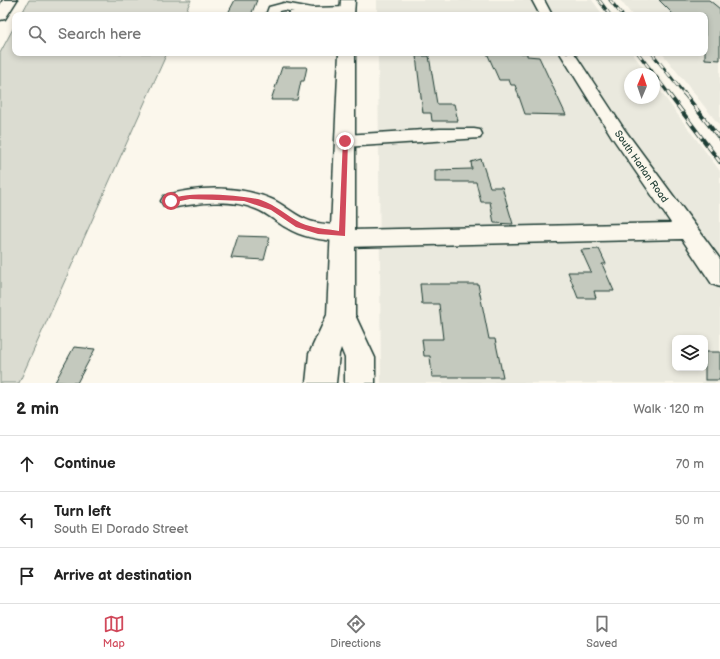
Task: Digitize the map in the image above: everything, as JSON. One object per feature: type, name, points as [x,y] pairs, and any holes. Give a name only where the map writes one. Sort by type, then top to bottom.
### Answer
[{"type":"main road","points":[[0,16],[10,0]]},
{"type":"main road","points":[[321,383],[324,354],[341,315],[347,56]]},
{"type":"main road","points":[[341,315],[360,358],[360,383]]},
{"type":"street","points":[[538,0],[544,12]]},
{"type":"street","points":[[272,12],[273,9],[284,6],[312,12],[348,9]]},
{"type":"street","name":"South Harlan Road","points":[[569,56],[618,133],[720,277]]},
{"type":"street","points":[[345,141],[440,134],[474,134]]},
{"type":"street","points":[[171,201],[190,197],[244,198],[273,208],[299,225],[318,231],[343,236],[688,231]]},
{"type":"shaded area","points":[[29,0],[191,0],[185,12],[23,12]]},
{"type":"shaded area","points":[[377,0],[592,0],[601,12],[377,12]]},
{"type":"shaded area","points":[[620,0],[720,0],[720,126],[664,56],[708,56],[708,12],[630,12]]},
{"type":"shaded area","points":[[12,31],[12,56],[166,56],[19,383],[0,383],[0,53]]},
{"type":"shaded area","points":[[378,56],[634,56],[643,68],[624,68],[624,104],[660,104],[660,91],[720,171],[720,383],[381,383]]},
{"type":"building","points":[[235,0],[257,0],[252,12],[229,12]]},
{"type":"building","points":[[659,0],[709,0],[720,9],[720,60],[705,59],[705,56],[708,56],[708,12],[671,12]]},
{"type":"building","points":[[416,56],[429,56],[437,104],[454,104],[458,121],[432,121],[431,113],[423,113]]},
{"type":"building","points":[[488,56],[539,57],[566,115],[525,114],[515,85],[511,85],[509,80],[499,80]]},
{"type":"building","points":[[282,67],[307,67],[304,81],[301,81],[297,100],[271,100]]},
{"type":"building","points":[[481,159],[490,187],[502,187],[513,224],[494,223],[490,202],[481,202],[476,182],[435,182],[435,170],[472,169],[471,162]]},
{"type":"building","points":[[238,236],[270,237],[264,260],[231,258]]},
{"type":"building","points":[[599,249],[606,264],[602,264],[614,291],[594,291],[596,298],[578,298],[568,272],[591,272],[581,250]]},
{"type":"building","points":[[420,284],[478,284],[489,339],[495,339],[503,377],[432,377],[430,356],[424,356],[422,339],[443,339],[439,304],[422,304]]},
{"type":"building","points":[[74,347],[95,349],[77,383],[55,382]]},
{"type":"building","points":[[708,352],[720,352],[720,380],[705,380],[705,371],[708,371]]},
{"type":"railway","points":[[599,0],[608,12]]},
{"type":"railway","points":[[610,0],[620,12]]},
{"type":"railway","points":[[640,56],[669,94]]},
{"type":"railway","points":[[654,56],[684,94]]},
{"type":"railway","points":[[668,93],[720,162]]},
{"type":"railway","points":[[684,93],[720,139]]},
{"type":"route","points":[[171,201],[190,197],[244,198],[273,208],[299,225],[318,231],[343,234],[345,141]]}]
